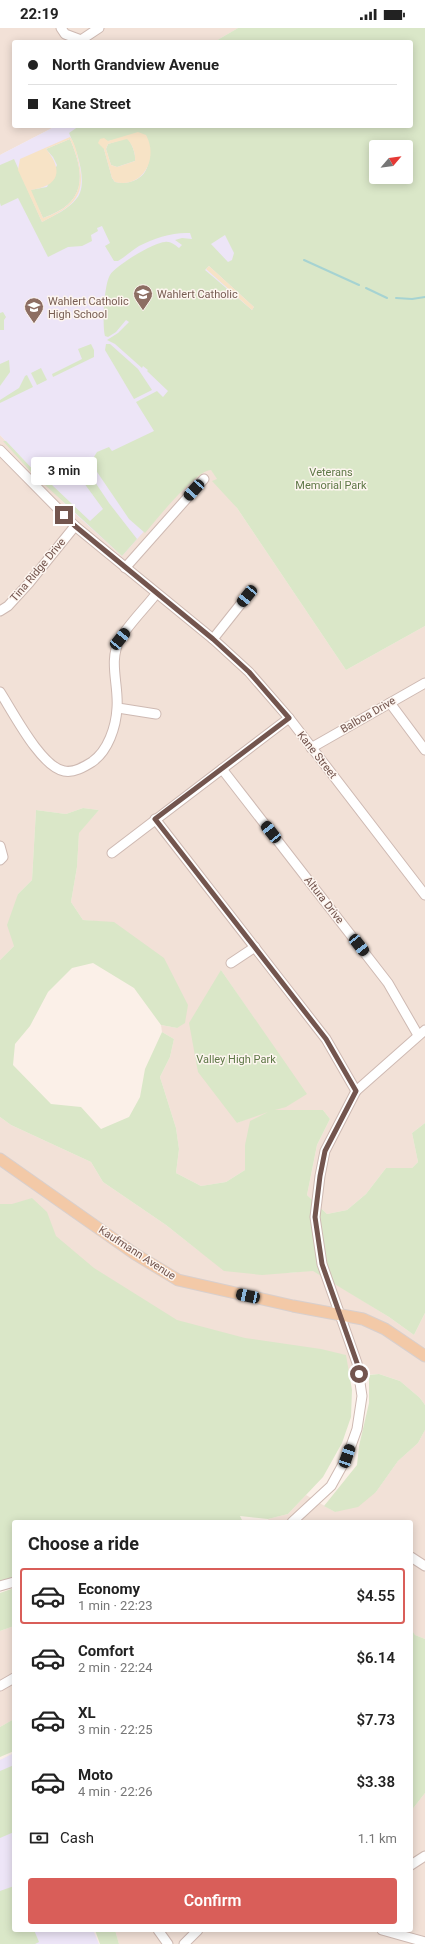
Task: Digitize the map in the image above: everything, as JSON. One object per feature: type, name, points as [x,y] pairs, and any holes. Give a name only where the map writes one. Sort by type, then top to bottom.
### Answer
[{"type":"main road","name":"Kaufmann Avenue","points":[[0,1159],[135,1254],[178,1280],[363,1319],[385,1329],[425,1356]]},
{"type":"street","points":[[61,28],[65,34],[81,40],[99,28]]},
{"type":"street","name":"Kane Street","points":[[0,450],[75,526],[156,594],[213,639],[249,672],[289,718],[425,895]]},
{"type":"street","points":[[125,568],[204,479]]},
{"type":"street","name":"Tina Ridge Drive","points":[[0,611],[8,606],[29,584],[75,526]]},
{"type":"street","points":[[0,692],[35,747],[48,764],[64,771],[81,769],[98,758],[111,737],[118,708],[113,662],[120,639],[156,594]]},
{"type":"street","points":[[213,639],[247,596]]},
{"type":"street","name":"Balboa Drive","points":[[311,748],[425,684]]},
{"type":"street","points":[[390,703],[425,750]]},
{"type":"street","points":[[118,708],[156,714]]},
{"type":"street","points":[[112,853],[289,718]]},
{"type":"street","name":"Altura Drive","points":[[222,769],[388,983],[422,1033]]},
{"type":"street","points":[[155,819],[326,1039],[356,1091]]},
{"type":"street","points":[[0,846],[3,857],[0,860]]},
{"type":"street","points":[[231,963],[255,947]]},
{"type":"street","points":[[294,1520],[331,1486],[347,1456],[357,1428],[362,1396],[357,1363],[322,1264],[315,1217],[325,1151],[356,1091],[422,1033]]},
{"type":"street","points":[[413,1558],[425,1566]]},
{"type":"street","points":[[0,1586],[12,1583]]},
{"type":"street","points":[[0,1686],[12,1679]]},
{"type":"street","points":[[413,1864],[425,1856]]},
{"type":"street","points":[[159,1932],[168,1944]]},
{"type":"street","points":[[184,1944],[196,1932]]},
{"type":"street","points":[[389,1932],[425,1942]]},
{"type":"shaded area","points":[[0,28],[238,28],[217,40],[12,40],[12,128],[52,128],[0,155]]},
{"type":"shaded area","name":"Wahlert Catholic","points":[[52,128],[245,128],[318,369],[197,472],[122,556],[71,510],[0,435],[0,155]]},
{"type":"shaded area","points":[[0,435],[71,510],[206,462],[346,670],[425,626],[425,1123],[412,1133],[418,1162],[412,1168],[386,1168],[366,1194],[347,1210],[327,1214],[307,1195],[317,1145],[330,1119],[323,1110],[272,1110],[245,1145],[245,1170],[226,1182],[201,1186],[176,1173],[179,1149],[176,1128],[160,1077],[170,1057],[174,1039],[162,1032],[161,1025],[177,1028],[114,923],[83,920],[71,902],[77,867],[79,832],[99,810],[83,808],[66,814],[36,810],[32,880],[18,894],[14,946],[0,960]],"holes":[[[221,970],[306,1094],[237,1123]]]},
{"type":"shaded area","points":[[0,1117],[11,1125],[91,1162],[103,1182],[166,1225],[199,1251],[290,1273],[313,1270],[389,1317],[414,1335],[425,1313],[425,1405],[420,1398],[400,1381],[379,1374],[349,1376],[345,1355],[203,1336],[0,1229]]},
{"type":"shaded area","points":[[425,1430],[425,1639],[415,1635],[413,1632],[413,1520],[268,1519],[288,1514],[306,1495],[335,1512],[376,1492],[398,1461],[418,1443]]},
{"type":"shaded area","points":[[12,1627],[12,1720],[0,1727],[0,1631]]},
{"type":"shaded area","points":[[12,1754],[12,1932],[94,1932],[99,1944],[0,1944],[0,1760]]},
{"type":"shaded area","points":[[425,1793],[425,1944],[119,1944],[116,1932],[413,1932],[413,1808]]},
{"type":"green space","name":"Veterans Memorial Park","points":[[238,28],[425,28],[425,626],[346,670],[237,508],[212,481],[217,479],[211,470],[204,472],[187,486],[145,533],[129,519],[93,466],[92,460],[97,452],[109,447],[112,451],[154,431],[136,402],[157,391],[163,397],[168,391],[147,371],[148,370],[143,366],[142,368],[115,344],[107,340],[118,333],[129,322],[126,320],[116,332],[108,337],[105,336],[104,305],[106,287],[113,271],[144,250],[165,242],[169,242],[179,248],[182,245],[175,240],[182,238],[192,239],[190,233],[177,233],[157,238],[139,246],[118,261],[114,261],[105,246],[110,243],[102,226],[97,228],[98,231],[91,235],[92,241],[82,246],[68,247],[48,257],[18,198],[1,206],[0,165],[14,159],[42,222],[69,206],[77,198],[80,192],[82,175],[75,147],[69,133],[76,128],[413,128],[413,40],[217,40]],"holes":[[[146,135],[149,161],[140,178],[130,182],[120,183],[115,182],[112,178],[104,149],[108,141]],[[225,235],[234,253],[232,260],[228,262],[211,244]],[[209,266],[254,307],[252,310],[205,270]]]},
{"type":"green space","points":[[127,138],[133,149],[135,161],[117,167],[111,165],[106,149],[108,144]]},
{"type":"green space","points":[[70,139],[79,165],[79,187],[75,196],[68,205],[43,218],[30,190],[47,187],[57,165],[53,157],[46,149]]},
{"type":"green space","points":[[3,312],[6,317],[4,320],[4,330],[0,330],[0,313]]},
{"type":"green space","points":[[91,344],[94,350],[94,357],[53,377],[52,374],[82,359],[78,349]]},
{"type":"green space","points":[[106,344],[110,344],[138,369],[152,390],[134,399],[105,350]]},
{"type":"green space","points":[[9,360],[10,372],[0,386],[0,364]]},
{"type":"green space","points":[[41,368],[47,380],[37,385],[31,373]]},
{"type":"green space","points":[[27,375],[33,387],[0,403],[0,400],[19,388]]},
{"type":"green space","points":[[3,441],[6,441],[38,475],[44,476],[90,521],[103,509],[84,483],[74,465],[81,461],[109,503],[137,539],[122,556],[31,472]]},
{"type":"green space","name":"Valley High Park","points":[[83,808],[99,810],[79,833],[77,867],[71,902],[83,920],[114,922],[164,958],[188,1005],[185,1023],[177,1028],[161,1025],[134,988],[93,963],[72,968],[48,992],[30,1026],[15,1044],[13,1065],[51,1104],[81,1107],[101,1129],[129,1117],[140,1097],[145,1069],[162,1032],[174,1039],[170,1057],[160,1077],[176,1128],[179,1149],[176,1173],[201,1186],[226,1182],[245,1170],[245,1145],[250,1121],[268,1112],[237,1123],[198,1072],[189,1023],[221,970],[307,1094],[286,1107],[275,1110],[323,1110],[330,1119],[317,1145],[307,1195],[327,1214],[347,1210],[366,1194],[386,1168],[412,1168],[418,1162],[412,1133],[425,1123],[425,1313],[414,1335],[389,1317],[313,1271],[262,1275],[224,1271],[166,1225],[103,1182],[91,1162],[11,1125],[0,1117],[0,960],[14,946],[7,925],[18,894],[32,880],[36,810],[66,814]]},
{"type":"green space","points":[[32,1198],[47,1212],[56,1236],[94,1268],[177,1320],[245,1338],[321,1349],[346,1355],[352,1390],[351,1417],[342,1443],[323,1477],[288,1514],[268,1519],[240,1516],[242,1520],[12,1520],[12,1578],[0,1582],[0,1204],[12,1204]]},
{"type":"green space","points":[[379,1374],[400,1381],[420,1398],[425,1405],[425,1430],[418,1443],[398,1461],[376,1492],[358,1507],[335,1512],[324,1506],[357,1465],[359,1446],[369,1403],[369,1375]]},
{"type":"green space","points":[[12,1589],[12,1627],[0,1631],[0,1593]]},
{"type":"green space","points":[[413,1632],[415,1635],[425,1639],[425,1793],[413,1808]]},
{"type":"green space","points":[[12,1720],[12,1752],[0,1757],[0,1727]]},
{"type":"green space","points":[[12,1766],[12,1833],[0,1838],[0,1771]]},
{"type":"green space","points":[[12,1887],[12,1932],[35,1932],[39,1942],[35,1944],[0,1944],[0,1891]]},
{"type":"green space","points":[[96,1932],[116,1932],[119,1944],[100,1944]]},
{"type":"sand","points":[[138,132],[146,135],[150,144],[151,153],[146,170],[141,176],[133,181],[125,183],[115,182],[112,178],[104,149],[98,143],[100,139],[104,138],[108,141]],"holes":[[[127,139],[134,152],[135,161],[117,167],[111,165],[106,149],[108,144]]]},
{"type":"sand","points":[[70,137],[74,143],[79,163],[81,175],[81,185],[74,200],[61,212],[42,222],[18,170],[20,159]],"holes":[[[70,139],[79,165],[80,177],[79,187],[75,197],[68,205],[43,218],[31,190],[48,185],[56,176],[57,171],[55,164],[46,149]]]},
{"type":"sand","points":[[209,266],[254,307],[252,310],[206,269]]},
{"type":"waterway","points":[[304,260],[359,285]]},
{"type":"waterway","points":[[366,288],[387,298]]},
{"type":"waterway","points":[[396,298],[412,299],[425,297]]},
{"type":"place","name":"Wahlert Catholic","points":[[143,311]]},
{"type":"place","name":"Wahlert Catholic High School","points":[[34,324]]},
{"type":"route","points":[[64,515],[156,594],[213,639],[249,672],[289,718],[155,819],[326,1039],[356,1091],[338,1123],[325,1151],[315,1217],[322,1264],[341,1315],[357,1363],[359,1374]]}]
